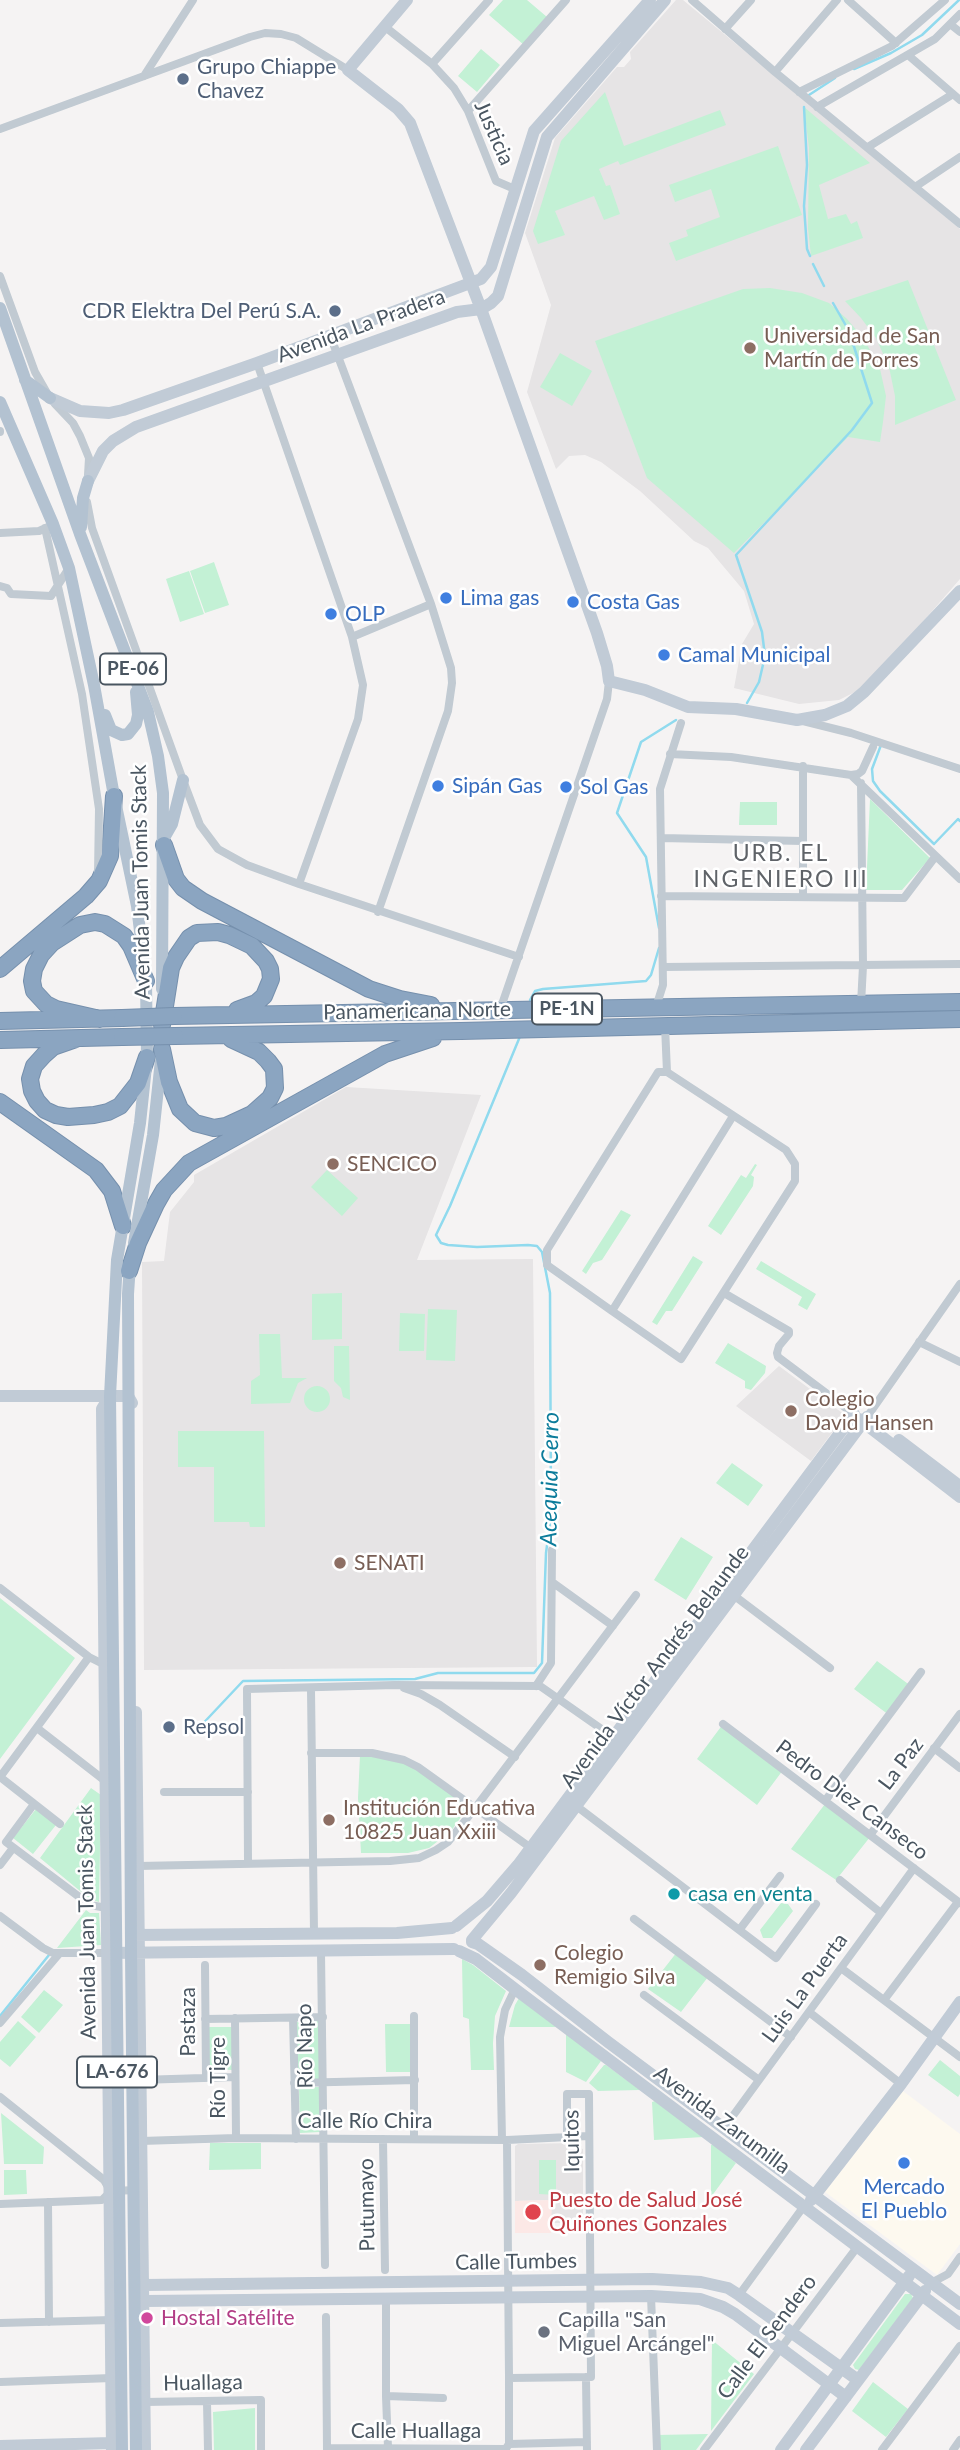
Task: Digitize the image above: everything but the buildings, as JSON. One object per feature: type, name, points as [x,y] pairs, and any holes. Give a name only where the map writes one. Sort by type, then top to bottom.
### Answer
[{"type":"highway","points":[[0,968],[86,896],[99,881],[110,856],[106,830],[113,791]]},
{"type":"highway","points":[[164,842],[176,879],[192,894],[215,908],[369,989],[400,999],[468,1011]]},
{"type":"highway","points":[[100,1019],[56,1009],[46,1004],[34,991],[34,969],[41,955],[52,943],[80,925],[96,922],[105,924],[124,936],[146,981]]},
{"type":"highway","points":[[168,1020],[171,968],[189,938],[197,933],[218,932],[242,940],[261,954],[270,969],[271,979],[264,996],[256,1003],[223,1015]]},
{"type":"highway","name":"Panamericana Norte","points":[[0,1021],[122,1018],[168,1020],[223,1015],[960,1002]]},
{"type":"highway","name":"Panamericana Norte","points":[[0,1040],[960,1019]]},
{"type":"highway","points":[[129,1271],[156,1204],[171,1182],[189,1163],[385,1054],[404,1046],[461,1031]]},
{"type":"highway","points":[[155,1053],[187,1118],[204,1127],[226,1126],[264,1105],[275,1088],[276,1079],[274,1069],[259,1052],[222,1036]]},
{"type":"highway","points":[[76,1039],[53,1047],[34,1066],[30,1079],[37,1101],[45,1110],[56,1115],[94,1115],[120,1106],[138,1083],[155,1053]]},
{"type":"highway","points":[[0,1102],[96,1170],[112,1191],[123,1226]]},
{"type":"main road","name":"Avenida Juan Tomis Stack","points":[[0,308],[80,534],[148,712],[163,793],[168,1020],[155,1053],[140,1123],[117,1260],[110,1396],[114,2444]]},
{"type":"main road","points":[[25,380],[50,398]]},
{"type":"main road","name":"Avenida Juan Tomis Stack","points":[[0,402],[3,431],[69,568],[137,906],[155,1053],[153,1135],[129,1271],[137,2190],[136,2450]]},
{"type":"main road","name":"PE-06","points":[[80,534],[83,498],[88,481]]},
{"type":"main road","points":[[94,685],[111,730],[122,735],[128,734],[133,730],[138,715],[130,660]]},
{"type":"main road","points":[[164,842],[172,824],[183,780]]},
{"type":"street","points":[[144,76],[193,0]]},
{"type":"street","points":[[348,70],[407,0]]},
{"type":"street","points":[[432,64],[489,0]]},
{"type":"street","points":[[468,111],[566,0]]},
{"type":"street","points":[[502,281],[487,274],[538,125],[650,0]]},
{"type":"street","points":[[481,309],[498,296],[547,137],[665,0]]},
{"type":"street","points":[[692,0],[960,224]]},
{"type":"street","points":[[725,29],[751,0]]},
{"type":"street","points":[[775,72],[837,0]]},
{"type":"street","points":[[848,0],[896,43]]},
{"type":"street","points":[[799,92],[896,43],[945,0]]},
{"type":"street","points":[[817,107],[935,40],[960,14]]},
{"type":"street","points":[[950,24],[960,32]]},
{"type":"street","name":"Justicia","points":[[384,26],[432,64],[454,88],[468,111],[496,181],[502,186],[517,190]]},
{"type":"street","points":[[0,129],[265,33],[296,38],[348,70],[398,109],[410,123],[481,309],[597,633],[609,681],[607,699],[500,1010]]},
{"type":"street","points":[[908,55],[960,100]]},
{"type":"street","points":[[868,147],[953,94]]},
{"type":"street","points":[[915,187],[960,157]]},
{"type":"street","name":"Avenida La Pradera","points":[[50,398],[80,411],[109,413],[141,405],[412,306],[470,284],[487,274]]},
{"type":"street","name":"Avenida Juan Tomis Stack","points":[[0,276],[35,372],[50,398],[73,423],[89,458],[88,512],[92,528],[200,825],[218,849],[247,865],[299,884],[519,957]]},
{"type":"street","points":[[412,306],[419,325]]},
{"type":"street","name":"Avenida La Pradera","points":[[88,481],[103,451],[136,427],[457,312],[481,309]]},
{"type":"street","points":[[330,335],[431,604],[451,668],[452,695],[378,912]]},
{"type":"street","points":[[257,363],[352,637],[363,685],[358,719],[299,884]]},
{"type":"street","points":[[0,533],[39,531],[49,526]]},
{"type":"street","name":"Avenida Juan Tomis Stack","points":[[49,526],[106,830]]},
{"type":"street","points":[[0,586],[11,594],[51,596],[69,568]]},
{"type":"street","points":[[797,720],[825,715],[847,706],[864,692],[960,591]]},
{"type":"street","points":[[352,637],[431,604]]},
{"type":"street","points":[[609,681],[645,690],[688,707],[736,709],[851,733],[960,769]]},
{"type":"street","points":[[656,1007],[663,985],[660,789],[681,723]]},
{"type":"street","points":[[91,756],[104,743]]},
{"type":"street","points":[[670,754],[731,757],[851,775],[862,771],[873,747]]},
{"type":"street","points":[[803,766],[803,897]]},
{"type":"street","points":[[851,775],[960,879]]},
{"type":"street","points":[[861,1004],[862,783]]},
{"type":"street","points":[[97,789],[113,791]]},
{"type":"street","points":[[660,838],[803,841]]},
{"type":"street","points":[[661,896],[904,898],[935,857]]},
{"type":"street","points":[[663,967],[960,964]]},
{"type":"street","points":[[665,1026],[667,1072]]},
{"type":"street","points":[[659,1072],[667,1072],[733,1116],[786,1150],[797,1171],[795,1181],[681,1359],[547,1265],[547,1250],[659,1072]]},
{"type":"street","points":[[612,1311],[733,1116]]},
{"type":"street","points":[[861,1418],[960,1284]]},
{"type":"street","points":[[724,1293],[789,1331],[777,1350],[778,1357],[960,1487]]},
{"type":"street","points":[[919,1342],[960,1362]]},
{"type":"street","points":[[0,1396],[128,1396]]},
{"type":"street","name":"Avenida Juan Tomis Stack","points":[[110,1396],[102,1409],[104,1780],[107,1908],[112,1935]]},
{"type":"street","name":"Avenida Juan Tomis Stack","points":[[128,1396],[132,1404],[138,1866],[134,1934]]},
{"type":"street","points":[[861,1418],[960,1497]]},
{"type":"street","name":"Avenida Víctor Andrés Belaunde","points":[[454,1927],[494,1894],[571,1803],[861,1418]]},
{"type":"street","points":[[536,1686],[551,1663],[552,1550]]},
{"type":"street","points":[[552,1582],[613,1626]]},
{"type":"street","points":[[0,1588],[89,1657],[103,1664]]},
{"type":"street","points":[[729,1592],[830,1668]]},
{"type":"street","name":"Avenida Víctor Andrés Belaunde","points":[[472,1941],[511,1893],[613,1737],[729,1592]]},
{"type":"street","points":[[138,1866],[313,1864],[419,1858],[448,1842],[636,1595]]},
{"type":"street","points":[[60,1824],[0,1777],[89,1657]]},
{"type":"street","points":[[825,1801],[921,1672]]},
{"type":"street","points":[[248,1863],[247,1689],[395,1685],[540,1686],[613,1737]]},
{"type":"street","points":[[395,1685],[421,1694],[440,1705],[515,1757]]},
{"type":"street","points":[[310,1689],[314,1933]]},
{"type":"street","name":"La Paz","points":[[870,1835],[960,1714]]},
{"type":"street","name":"Pedro Diez Canseco","points":[[723,1724],[959,1902]]},
{"type":"street","points":[[37,1728],[104,1780]]},
{"type":"street","points":[[934,1748],[960,1768]]},
{"type":"street","points":[[312,1753],[372,1754],[404,1760],[476,1807],[531,1848]]},
{"type":"street","points":[[164,1792],[247,1792]]},
{"type":"street","points":[[571,1803],[776,1958],[816,1903]]},
{"type":"street","points":[[0,1865],[34,1804]]},
{"type":"street","points":[[10,1845],[90,1905],[107,1908]]},
{"type":"street","name":"Luis La Puerta","points":[[724,2127],[914,1868]]},
{"type":"street","points":[[740,1929],[780,1876]]},
{"type":"street","points":[[840,1880],[881,1913]]},
{"type":"street","points":[[884,2000],[959,1902]]},
{"type":"street","points":[[0,1916],[43,1948],[60,1954],[456,1950],[467,1948],[472,1941],[468,1928],[454,1927],[397,1933],[112,1935]]},
{"type":"street","points":[[634,1919],[791,2037]]},
{"type":"street","points":[[454,1927],[447,1937],[447,1942],[456,1950]]},
{"type":"street","name":"Avenida Zarumilla","points":[[472,1941],[522,1975],[960,2304]]},
{"type":"street","name":"Avenida Zarumilla","points":[[456,1950],[476,1959],[960,2323]]},
{"type":"street","name":"Río Napo","points":[[321,1952],[325,2264]]},
{"type":"street","name":"Avenida Juan Tomis Stack","points":[[135,1953],[141,2141],[137,2190],[144,2285],[145,2450]]},
{"type":"street","points":[[0,2023],[60,1954]]},
{"type":"street","name":"Pastaza","points":[[205,1965],[206,2078]]},
{"type":"street","points":[[841,1968],[960,2057]]},
{"type":"street","points":[[506,2447],[510,2297],[500,2037],[505,2010],[515,1989]]},
{"type":"street","points":[[644,1995],[759,2080]]},
{"type":"street","points":[[739,2295],[804,2206],[815,2196],[901,2084],[960,2002]]},
{"type":"street","points":[[809,2012],[901,2084]]},
{"type":"street","points":[[414,2016],[414,2139]]},
{"type":"street","points":[[205,2019],[323,2017]]},
{"type":"street","name":"Río Tigre","points":[[235,2018],[236,2138]]},
{"type":"street","name":"Río Napo","points":[[293,2018],[296,2139]]},
{"type":"street","points":[[140,2080],[235,2077]]},
{"type":"street","points":[[294,2083],[415,2080]]},
{"type":"street","name":"Iquitos","points":[[567,2137],[567,2094],[589,2094],[592,2296],[587,2446]]},
{"type":"street","points":[[0,2097],[115,2191]]},
{"type":"street","name":"Calle Río Chira","points":[[141,2141],[236,2138],[504,2140],[589,2136]]},
{"type":"street","name":"Putumayo","points":[[383,2139],[385,2270]]},
{"type":"street","points":[[0,2204],[102,2200],[115,2191],[137,2190]]},
{"type":"street","name":"Avenida Juan Tomis Stack","points":[[114,2444],[112,2320],[115,2191]]},
{"type":"street","points":[[48,2202],[49,2322]]},
{"type":"street","name":"Calle El Sendero","points":[[704,2450],[858,2246]]},
{"type":"street","points":[[806,2450],[931,2283],[948,2274],[960,2257]]},
{"type":"street","points":[[781,2450],[914,2270]]},
{"type":"street","name":"Calle Tumbes","points":[[144,2285],[689,2280],[715,2284],[739,2295],[859,2380]]},
{"type":"street","name":"Calle Tumbes","points":[[144,2301],[592,2296],[700,2299],[723,2307],[846,2397]]},
{"type":"street","points":[[651,2296],[657,2450]]},
{"type":"street","points":[[386,2299],[388,2448]]},
{"type":"street","points":[[326,2317],[327,2449]]},
{"type":"street","points":[[0,2323],[112,2320]]},
{"type":"street","points":[[882,2450],[960,2346]]},
{"type":"street","points":[[509,2378],[589,2377]]},
{"type":"street","points":[[0,2382],[112,2378]]},
{"type":"street","points":[[386,2396],[443,2398]]},
{"type":"street","name":"Huallaga","points":[[145,2402],[261,2400],[261,2450]]},
{"type":"street","points":[[207,2402],[208,2450]]},
{"type":"street","points":[[0,2438],[114,2444]]},
{"type":"street","points":[[953,2450],[960,2440]]},
{"type":"street","points":[[0,2446],[114,2444]]},
{"type":"street","name":"Calle Huallaga","points":[[327,2449],[587,2446]]},
{"type":"shaded area","name":"Universidad de San Martín de Porres","points":[[676,0],[683,0],[960,229],[960,579],[873,679],[863,688],[839,700],[799,704],[734,688],[742,644],[754,624],[744,591],[708,548],[694,541],[640,491],[601,462],[585,455],[569,456],[556,469],[527,392],[551,305],[525,233],[555,138],[617,67],[624,67],[631,59],[630,52]]},
{"type":"shaded area","name":"SENATI","points":[[346,1087],[481,1095],[417,1260],[533,1259],[537,1667],[144,1670],[142,1262],[164,1261],[170,1212],[194,1182],[194,1175]]},
{"type":"shaded area","name":"Colegio David Hansen","points":[[779,1366],[845,1415],[811,1461],[736,1406]]},
{"type":"shaded area","name":"Mercado El Pueblo","points":[[903,2091],[960,2134],[960,2244],[937,2275],[825,2192]]},
{"type":"shaded area","points":[[578,2143],[583,2149],[583,2223],[551,2223],[551,2200],[515,2201],[515,2146]]},
{"type":"shaded area","name":"Puesto de Salud José Quiñones Gonzales","points":[[552,2200],[551,2233],[515,2233],[515,2201]]},
{"type":"green space","points":[[503,0],[527,0],[547,17],[524,45],[489,15]]},
{"type":"green space","points":[[481,49],[500,65],[477,92],[458,76]]},
{"type":"green space","points":[[605,92],[624,146],[720,110],[726,125],[620,165],[618,161],[599,169],[606,186],[610,185],[620,214],[604,220],[594,196],[555,211],[565,235],[538,244],[533,231],[561,141]]},
{"type":"green space","points":[[804,107],[870,163],[819,185],[828,219],[846,214],[851,224],[857,221],[863,238],[811,256],[808,228],[809,148]]},
{"type":"green space","points":[[778,146],[802,215],[676,261],[669,243],[688,236],[686,230],[720,217],[711,189],[675,202],[669,185]]},
{"type":"green space","points":[[908,280],[956,400],[895,425],[895,396],[889,367],[876,338],[845,301]]},
{"type":"green space","points":[[770,288],[802,293],[829,303],[864,339],[880,369],[886,396],[883,422],[880,442],[848,437],[734,553],[647,478],[595,341],[743,289]]},
{"type":"green space","points":[[560,353],[592,371],[572,406],[540,387]]},
{"type":"green space","points":[[214,562],[229,605],[205,613],[190,571]]},
{"type":"green space","points":[[189,571],[204,614],[180,622],[166,579]]},
{"type":"green space","points":[[870,799],[930,858],[902,890],[866,890]]},
{"type":"green space","points":[[740,802],[777,802],[777,825],[739,825]]},
{"type":"green space","points":[[755,1164],[757,1165],[751,1175],[754,1177],[753,1186],[721,1235],[708,1226],[741,1175],[746,1178]]},
{"type":"green space","points":[[327,1170],[358,1198],[342,1216],[311,1187]]},
{"type":"green space","points":[[621,1210],[631,1215],[602,1260],[593,1263],[586,1274],[582,1271]]},
{"type":"green space","points":[[693,1256],[703,1262],[672,1311],[666,1311],[657,1325],[652,1322]]},
{"type":"green space","points":[[761,1261],[816,1294],[807,1310],[798,1305],[802,1297],[756,1269]]},
{"type":"green space","points":[[342,1293],[342,1339],[312,1340],[312,1294]]},
{"type":"green space","points":[[428,1309],[457,1310],[455,1361],[426,1360]]},
{"type":"green space","points":[[400,1313],[425,1314],[424,1351],[399,1351]]},
{"type":"green space","points":[[259,1334],[280,1334],[282,1378],[307,1378],[298,1383],[290,1403],[251,1404],[251,1381],[260,1375]]},
{"type":"green space","points":[[728,1343],[766,1366],[765,1373],[751,1390],[745,1388],[745,1381],[715,1363]]},
{"type":"green space","points":[[334,1346],[349,1346],[350,1400],[343,1397],[341,1388],[334,1381]]},
{"type":"green space","points":[[317,1386],[326,1390],[330,1399],[326,1408],[317,1412],[308,1408],[304,1399],[308,1390]]},
{"type":"green space","points":[[178,1431],[264,1431],[265,1527],[250,1527],[249,1522],[214,1522],[214,1467],[178,1467]]},
{"type":"green space","points":[[732,1463],[763,1485],[748,1506],[716,1483]]},
{"type":"green space","points":[[681,1537],[713,1557],[686,1600],[654,1580]]},
{"type":"green space","points":[[0,1598],[75,1658],[0,1759]]},
{"type":"green space","points":[[877,1661],[911,1686],[889,1715],[854,1689]]},
{"type":"green space","points":[[723,1724],[783,1770],[757,1805],[697,1759]]},
{"type":"green space","points":[[360,1755],[382,1756],[408,1763],[469,1806],[451,1831],[429,1848],[408,1853],[361,1853],[358,1798]]},
{"type":"green space","points":[[91,1788],[101,1795],[99,1902],[91,1900],[40,1858]]},
{"type":"green space","points":[[825,1804],[870,1837],[836,1880],[791,1849]]},
{"type":"green space","points":[[36,1809],[56,1825],[33,1854],[13,1838]]},
{"type":"green space","points":[[781,1903],[788,1904],[793,1911],[772,1938],[763,1938],[760,1930]]},
{"type":"green space","points":[[86,1910],[99,1913],[101,1945],[57,1948]]},
{"type":"green space","points":[[677,1952],[708,1977],[681,2012],[648,1989]]},
{"type":"green space","points":[[462,1959],[506,1991],[495,2016],[494,2070],[471,2070],[469,2019],[463,2017]]},
{"type":"green space","points":[[44,1990],[63,2005],[39,2033],[21,2017]]},
{"type":"green space","points":[[519,1998],[556,2027],[509,2027]]},
{"type":"green space","points":[[18,2021],[36,2037],[10,2067],[0,2059],[0,2042]]},
{"type":"green space","points":[[320,2021],[320,2079],[296,2080],[295,2022]]},
{"type":"green space","points":[[385,2024],[411,2024],[412,2072],[386,2072]]},
{"type":"green space","points":[[209,2027],[233,2027],[233,2070],[209,2069]]},
{"type":"green space","points":[[566,2033],[601,2061],[586,2082],[566,2072]]},
{"type":"green space","points":[[940,2060],[960,2076],[958,2097],[928,2075]]},
{"type":"green space","points":[[604,2065],[640,2090],[598,2091],[589,2083]]},
{"type":"green space","points":[[299,2087],[320,2087],[320,2132],[300,2133]]},
{"type":"green space","points":[[655,2101],[703,2137],[654,2140],[652,2102]]},
{"type":"green space","points":[[1,2113],[44,2147],[43,2164],[4,2164]]},
{"type":"green space","points":[[210,2143],[261,2143],[261,2169],[209,2170]]},
{"type":"green space","points":[[711,2145],[736,2163],[711,2197]]},
{"type":"green space","points":[[539,2160],[556,2160],[556,2195],[539,2194]]},
{"type":"green space","points":[[4,2170],[26,2170],[27,2194],[4,2195]]},
{"type":"green space","points":[[905,2294],[911,2294],[913,2298],[859,2370],[855,2369],[853,2365]]},
{"type":"green space","points":[[712,2340],[754,2374],[711,2431]]},
{"type":"green space","points":[[873,2382],[908,2409],[886,2437],[852,2411]]},
{"type":"green space","points":[[255,2408],[255,2450],[214,2450],[213,2412]]},
{"type":"green space","points":[[708,2434],[696,2450],[656,2450],[656,2435]]},
{"type":"waterway","points":[[854,69],[891,53],[922,35],[959,0]]},
{"type":"waterway","points":[[809,95],[835,78]]},
{"type":"waterway","points":[[804,107],[807,165],[804,206],[807,249],[810,256]]},
{"type":"waterway","points":[[813,264],[824,286]]},
{"type":"waterway","points":[[747,703],[759,682],[765,656],[762,632],[736,555],[852,430],[872,403],[849,331],[833,303]]},
{"type":"waterway","name":"Acequia Cerro","points":[[659,928],[646,857],[617,813],[641,742],[676,720]]},
{"type":"waterway","points":[[881,745],[872,769],[873,781],[934,844],[958,819],[960,821]]},
{"type":"waterway","name":"Acequia Cerro","points":[[530,1000],[535,991],[543,989],[646,981],[651,975],[659,948]]},
{"type":"waterway","name":"Acequia Cerro","points":[[195,1732],[243,1681],[415,1679],[438,1673],[534,1673],[542,1663],[546,1553],[551,1516],[550,1293],[542,1252],[537,1246],[528,1245],[448,1245],[441,1243],[436,1235],[521,1034]]},
{"type":"waterway","points":[[0,2016],[49,1955]]},
{"type":"place","name":"Grupo Chiappe Chavez","points":[[183,79]]},
{"type":"place","name":"CDR Elektra Del Perú S.A.","points":[[335,311]]},
{"type":"place","name":"Universidad de San Martín de Porres","points":[[750,348]]},
{"type":"place","name":"Lima gas","points":[[446,598]]},
{"type":"place","name":"Costa Gas","points":[[573,602]]},
{"type":"place","name":"OLP","points":[[331,614]]},
{"type":"place","name":"Camal Municipal","points":[[664,655]]},
{"type":"place","name":"Sipán Gas","points":[[438,786]]},
{"type":"place","name":"Sol Gas","points":[[566,787]]},
{"type":"place","name":"SENCICO","points":[[333,1164]]},
{"type":"place","name":"Colegio David Hansen","points":[[791,1411]]},
{"type":"place","name":"SENATI","points":[[340,1563]]},
{"type":"place","name":"Repsol","points":[[169,1727]]},
{"type":"place","name":"Institución Educativa 10825 Juan Xxiii","points":[[329,1820]]},
{"type":"place","name":"casa en venta","points":[[674,1894]]},
{"type":"place","name":"Colegio Remigio Silva","points":[[540,1965]]},
{"type":"place","name":"Mercado El Pueblo","points":[[904,2163]]},
{"type":"place","name":"Puesto de Salud José Quiñones Gonzales","points":[[533,2212]]},
{"type":"place","name":"Hostal Satélite","points":[[147,2318]]},
{"type":"place","name":"Capilla \"San Miguel Arcángel\"","points":[[544,2332]]},
{"type":"district","name":"URB. EL INGENIERO III","points":[[781,867]]}]
